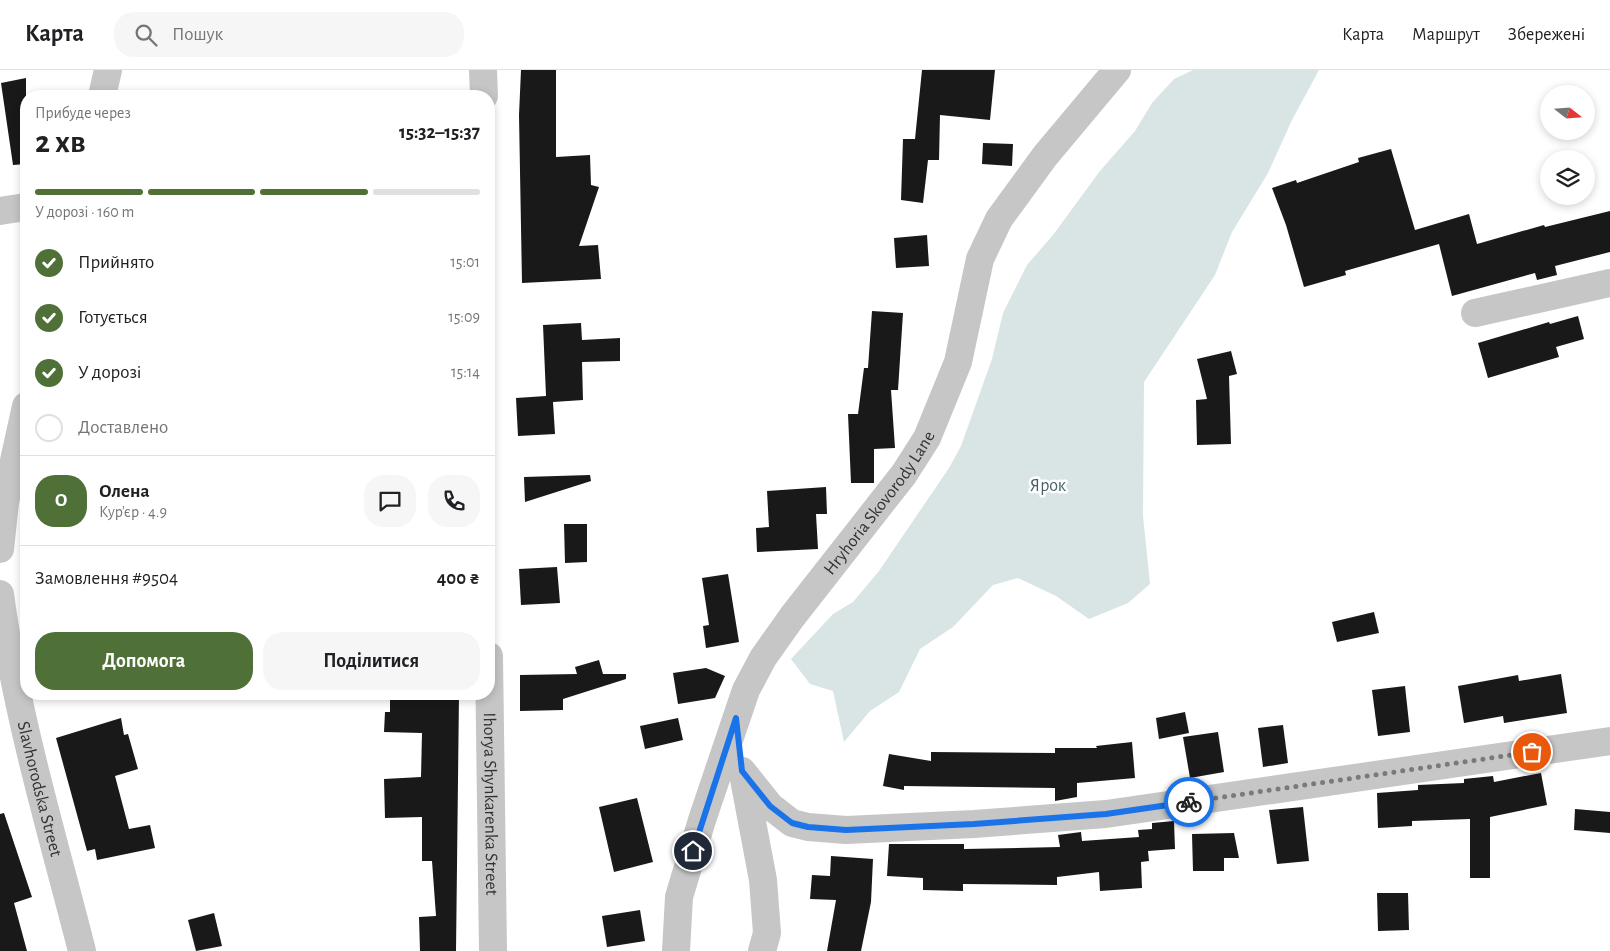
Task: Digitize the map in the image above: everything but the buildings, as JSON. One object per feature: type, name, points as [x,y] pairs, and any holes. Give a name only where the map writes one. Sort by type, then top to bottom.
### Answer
[{"type":"street","points":[[103,90],[108,70]]},
{"type":"street","points":[[483,70],[484,90]]},
{"type":"street","name":"Hryhoria Skovorody Lane","points":[[676,951],[680,898],[702,820],[746,690],[763,658],[792,617],[904,474],[927,438],[958,362],[980,259],[999,218],[1046,156],[1117,70]]},
{"type":"street","points":[[0,211],[20,208]]},
{"type":"street","points":[[1475,313],[1610,283]]},
{"type":"street","points":[[0,549],[16,418]]},
{"type":"street","name":"Slavhorodska Street","points":[[0,594],[6,639],[19,699],[82,951]]},
{"type":"street","name":"Ihorya Shynkarenka Street","points":[[490,700],[493,951]]},
{"type":"street","points":[[736,718],[742,771],[763,880],[767,933],[762,951]]},
{"type":"street","points":[[742,771],[770,806],[792,823],[808,827],[846,830],[974,824],[1106,814],[1610,741]]},
{"type":"green space","name":"Ярок","points":[[1193,70],[1319,70],[1292,120],[1268,173],[1232,232],[1215,275],[1144,382],[1143,516],[1150,584],[1128,603],[1089,619],[1056,596],[1018,578],[993,585],[953,627],[920,649],[899,692],[870,711],[844,742],[833,691],[810,684],[791,659],[833,614],[853,602],[879,571],[949,468],[961,446],[992,359],[1003,313],[1027,265],[1053,235],[1100,171],[1135,131],[1152,103],[1174,79]]},
{"type":"way so far","points":[[1189,802],[1532,752]]},
{"type":"route","points":[[693,851],[736,718],[742,771],[756,791],[770,806],[792,823],[808,827],[846,830],[974,824],[1106,814],[1189,802]]}]
